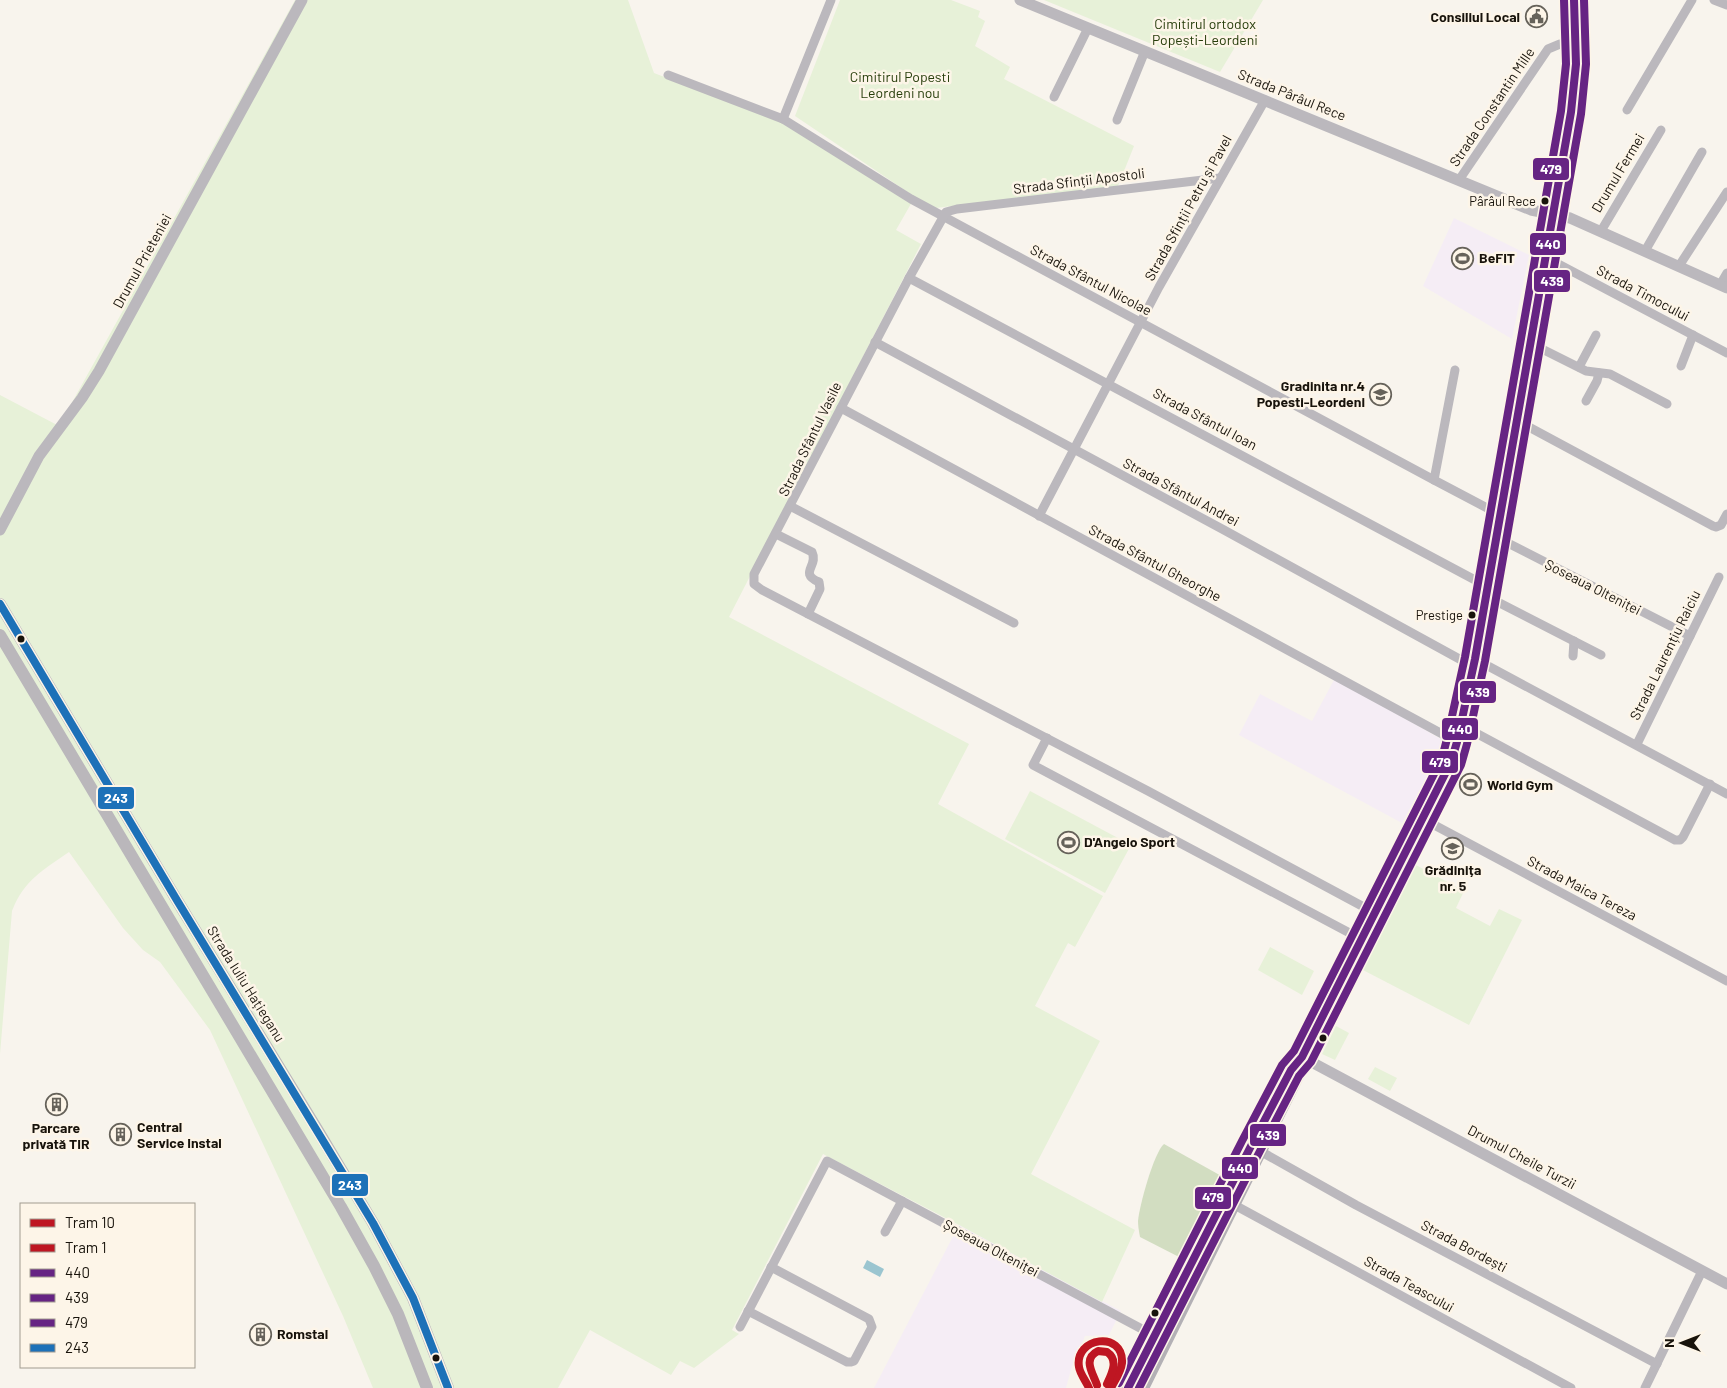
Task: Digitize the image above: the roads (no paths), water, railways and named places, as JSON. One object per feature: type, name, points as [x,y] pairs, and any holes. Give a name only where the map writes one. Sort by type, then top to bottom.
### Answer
[{"type":"main road","points":[[1142,1388],[1291,1070],[1302,1057],[1375,914],[1448,769],[1457,742],[1475,663],[1573,100],[1576,43],[1574,0]]},
{"type":"main road","name":"Strada Iuliu Hațieganu","points":[[0,604],[336,1161],[393,1260],[419,1314],[448,1388]]},
{"type":"main road","points":[[0,635],[327,1183],[374,1266],[405,1328],[427,1388]]},
{"type":"main road","points":[[249,1053],[264,1044]]},
{"type":"main road","points":[[1128,1388],[1228,1202],[1260,1151],[1298,1074],[1302,1057]]},
{"type":"street","name":"Drumul Prieteniei","points":[[0,530],[40,456],[99,371],[302,0]]},
{"type":"street","points":[[783,119],[831,0]]},
{"type":"street","name":"Strada Pârâul Rece","points":[[1020,0],[1531,210],[1553,214]]},
{"type":"street","points":[[1627,110],[1692,0]]},
{"type":"street","points":[[1714,0],[1727,5]]},
{"type":"street","points":[[1054,97],[1088,28]]},
{"type":"street","name":"Strada Constantin Mille","points":[[1459,180],[1548,49],[1556,44],[1576,43]]},
{"type":"street","points":[[1117,120],[1145,51]]},
{"type":"street","name":"Strada Sfântul Nicolae","points":[[668,75],[783,119],[911,199],[1434,480],[1489,509],[1500,512]]},
{"type":"street","name":"Strada Sfinții Petru și Pavel","points":[[1039,516],[1140,322],[1265,100]]},
{"type":"street","name":"Drumul Fermei","points":[[1600,231],[1660,130]]},
{"type":"street","points":[[1645,251],[1702,152]]},
{"type":"street","name":"Strada Sfinții Apostoli","points":[[943,216],[946,212],[953,209],[1220,178]]},
{"type":"street","points":[[1679,266],[1727,192]]},
{"type":"street","name":"Drumul Fermei","points":[[1553,214],[1564,216],[1600,231],[1724,286]]},
{"type":"street","name":"Strada Sfântul Vasile","points":[[943,216],[790,506],[1014,623]]},
{"type":"street","name":"Strada Timocului","points":[[1546,257],[1727,352]]},
{"type":"street","points":[[1724,286],[1727,273]]},
{"type":"street","name":"Strada Sfântul Ioan","points":[[909,278],[1470,577],[1488,590]]},
{"type":"street","points":[[1578,367],[1596,335]]},
{"type":"street","points":[[1681,366],[1693,335]]},
{"type":"street","name":"Strada Sfântul Andrei","points":[[875,342],[1475,663]]},
{"type":"street","points":[[1530,343],[1592,373],[1610,374],[1667,404]]},
{"type":"street","points":[[1434,480],[1455,370]]},
{"type":"street","points":[[1586,401],[1599,373]]},
{"type":"street","name":"Strada Sfântul Gheorghe","points":[[841,408],[1457,742]]},
{"type":"street","points":[[1516,420],[1713,526],[1721,525],[1727,514]]},
{"type":"street","points":[[790,506],[754,574],[754,584],[762,590],[1047,738],[1375,914]]},
{"type":"street","points":[[776,534],[814,554],[809,576],[819,582],[820,589],[808,614]]},
{"type":"street","name":"Șoseaua Olteniței","points":[[1496,537],[1690,636]]},
{"type":"street","name":"Strada Laurențiu Raiciu","points":[[1637,744],[1718,577]]},
{"type":"street","points":[[1488,590],[1601,655]]},
{"type":"street","points":[[1573,656],[1574,641]]},
{"type":"street","name":"Strada Laurențiu Raiciu","points":[[1475,663],[1637,744],[1727,794]]},
{"type":"street","points":[[1461,724],[1676,840],[1680,840],[1683,837],[1710,784]]},
{"type":"street","points":[[1047,738],[1033,765],[1361,940]]},
{"type":"street","name":"Strada Maica Tereza","points":[[1423,819],[1727,981]]},
{"type":"street","name":"Drumul Cheile Turzii","points":[[1302,1057],[1727,1284]]},
{"type":"street","name":"Strada Bordești","points":[[1260,1151],[1657,1364]]},
{"type":"street","name":"Șoseaua Olteniței","points":[[771,1267],[827,1161],[1155,1336]]},
{"type":"street","points":[[886,1232],[902,1201]]},
{"type":"street","name":"Strada Teascului","points":[[1228,1202],[1571,1388]]},
{"type":"street","points":[[740,1327],[748,1310],[771,1267],[869,1319],[872,1327],[854,1361],[847,1362],[748,1310]]},
{"type":"street","points":[[1645,1388],[1702,1271]]},
{"type":"water","points":[[867,1260],[884,1269],[880,1277],[863,1268]]},
{"type":"tram line","name":"10","points":[[1089,1388],[1079,1367],[1079,1357],[1084,1349],[1099,1341],[1115,1345],[1121,1352],[1122,1363],[1111,1388]]},
{"type":"tram line","name":"1","points":[[1097,1385],[1091,1371],[1090,1362],[1093,1354],[1098,1351],[1107,1352],[1113,1359],[1114,1363],[1107,1384]]},
{"type":"place","name":"Consiliul Local","points":[[1536,17]]},
{"type":"place","name":"Pârâul Rece","points":[[1545,201]]},
{"type":"place","name":"BeFIT","points":[[1463,258]]},
{"type":"place","name":"Gradinita nr.4 Popesti-Leordeni","points":[[1381,394]]},
{"type":"place","name":"Prestige","points":[[1472,615]]},
{"type":"place","name":"World Gym","points":[[1471,785]]},
{"type":"place","name":"D'Angelo Sport","points":[[1068,842]]},
{"type":"place","name":"Grădinița nr. 5","points":[[1453,848]]},
{"type":"place","name":"Parcare privată TIR","points":[[56,1105]]},
{"type":"place","name":"Central Service Instal","points":[[121,1135]]},
{"type":"place","name":"Romstal","points":[[261,1334]]},
{"type":"park label","name":"Cimitirul ortodox Popești-Leordeni","points":[[1205,32]]},
{"type":"park label","name":"Cimitirul Popesti Leordeni nou","points":[[900,86]]}]
